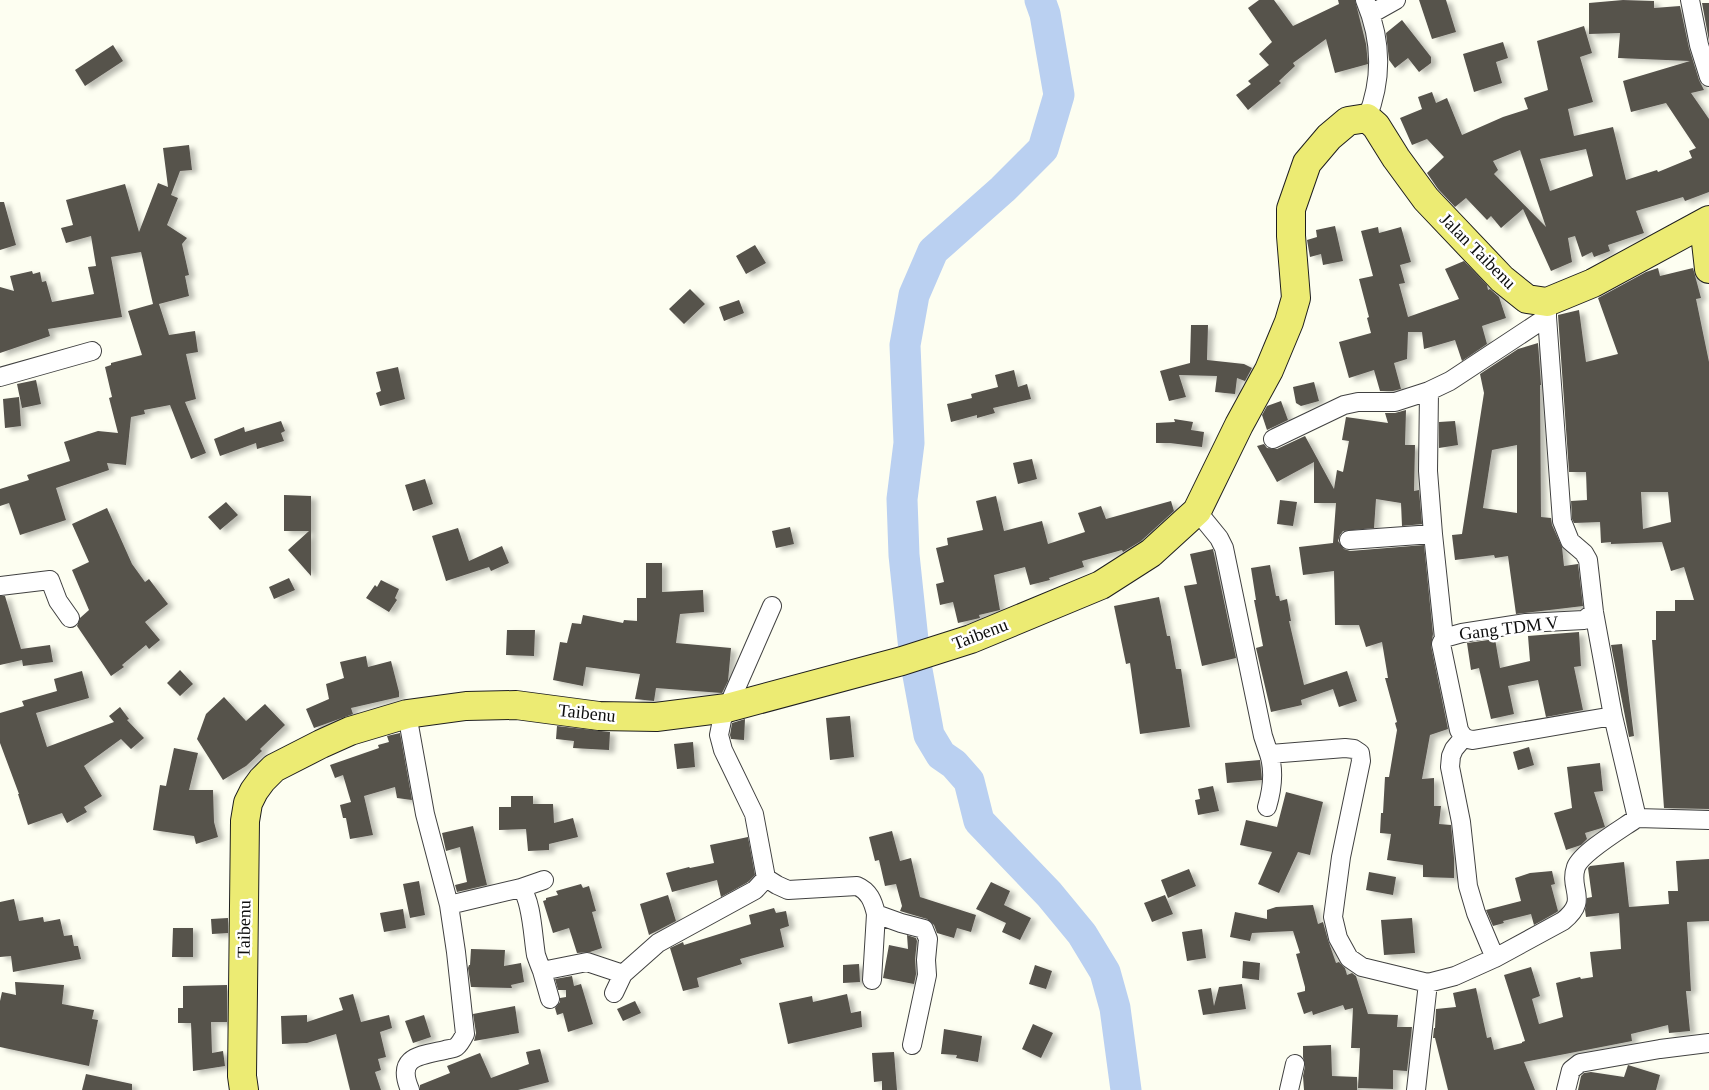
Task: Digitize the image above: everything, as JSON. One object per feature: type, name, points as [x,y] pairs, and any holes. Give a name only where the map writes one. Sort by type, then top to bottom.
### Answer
[{"type":"main road","name":"Jalan Taibenu","points":[[1367,118],[1376,126],[1396,158],[1426,199],[1502,279],[1528,299],[1547,310]]},
{"type":"main road","points":[[1197,511],[1268,370],[1289,322],[1296,298],[1291,236],[1291,209],[1307,163],[1329,136],[1348,122],[1367,118]]},
{"type":"main road","points":[[1547,310],[1706,222],[1709,269]]},
{"type":"main road","name":"Taibenu","points":[[244,1090],[242,1076],[245,821],[248,803],[262,780],[274,768],[350,731],[408,714],[466,706],[516,705],[600,716],[656,717],[727,708],[902,661],[971,639],[1101,585],[1152,553],[1197,511]]},
{"type":"street","points":[[1367,118],[1375,98],[1379,65],[1378,41],[1368,7],[1396,0]]},
{"type":"street","points":[[1690,0],[1699,45],[1709,77]]},
{"type":"street","points":[[1273,439],[1344,405],[1358,402],[1395,402],[1429,391],[1450,381],[1547,310]]},
{"type":"street","points":[[1547,310],[1562,521],[1570,542],[1584,553],[1588,560],[1594,612],[1613,716],[1637,818]]},
{"type":"street","points":[[0,377],[92,351]]},
{"type":"street","points":[[1429,391],[1428,471],[1444,638]]},
{"type":"street","points":[[1197,511],[1219,538],[1224,548],[1263,736],[1273,766],[1267,807]]},
{"type":"street","points":[[1348,540],[1433,534]]},
{"type":"street","points":[[0,586],[50,580],[58,601],[70,618]]},
{"type":"street","points":[[772,606],[722,720],[719,735],[723,750],[754,814],[766,878],[788,890],[857,886],[865,890],[873,902],[876,914],[872,980]]},
{"type":"street","name":"Gang TDM V","points":[[1464,738],[1459,730],[1451,698],[1441,644],[1444,638],[1462,633],[1526,623],[1584,620],[1594,612]]},
{"type":"street","points":[[408,714],[425,814],[449,905],[466,1034],[456,1047],[423,1055],[409,1062],[405,1069],[405,1078],[410,1090]]},
{"type":"street","points":[[1495,958],[1476,913],[1468,886],[1460,822],[1450,767],[1454,749],[1464,738],[1473,740],[1613,716]]},
{"type":"street","points":[[1269,754],[1345,748],[1354,749],[1360,754],[1361,761],[1336,889],[1333,917],[1338,938],[1349,958],[1362,967],[1428,983],[1455,976],[1495,958],[1564,921],[1573,913],[1577,903],[1576,867],[1590,851],[1637,818],[1709,820]]},
{"type":"street","points":[[614,993],[623,974],[658,943],[755,890],[766,878]]},
{"type":"street","points":[[449,905],[524,887],[544,880]]},
{"type":"street","points":[[524,887],[532,923],[536,956],[550,999]]},
{"type":"street","points":[[876,914],[924,929],[928,939],[927,975],[912,1045]]},
{"type":"street","points":[[542,971],[587,962],[623,974]]},
{"type":"street","points":[[1416,1090],[1428,983]]},
{"type":"street","points":[[1566,1090],[1571,1070],[1580,1063],[1709,1043]]},
{"type":"street","points":[[1289,1090],[1295,1064]]},
{"type":"building","points":[[1259,0],[1274,0],[1293,26],[1339,4],[1338,0],[1355,0],[1366,44],[1368,64],[1335,73],[1326,39],[1293,63],[1295,66],[1279,81],[1281,83],[1248,110],[1236,95],[1251,84],[1248,81],[1269,65],[1259,54],[1272,42],[1248,8]]},
{"type":"building","points":[[1419,0],[1446,0],[1456,32],[1432,39]]},
{"type":"building","points":[[1623,0],[1654,1],[1654,8],[1680,6],[1689,48],[1704,90],[1691,93],[1709,119],[1709,192],[1685,201],[1683,197],[1636,211],[1644,233],[1608,245],[1610,251],[1594,257],[1592,252],[1582,257],[1575,236],[1568,238],[1572,262],[1551,271],[1523,209],[1501,228],[1491,216],[1487,220],[1466,198],[1455,207],[1438,189],[1427,173],[1444,157],[1427,139],[1412,145],[1400,118],[1422,109],[1418,97],[1432,92],[1436,103],[1447,98],[1462,135],[1503,117],[1528,109],[1524,98],[1548,90],[1537,41],[1584,26],[1592,53],[1580,57],[1593,102],[1568,109],[1574,136],[1613,127],[1626,180],[1657,170],[1658,172],[1692,158],[1689,151],[1696,148],[1666,103],[1631,112],[1623,81],[1690,61],[1618,58],[1620,33],[1589,34],[1589,3]],"holes":[[[1586,149],[1593,176],[1550,191],[1540,159]],[[1520,150],[1546,227],[1494,174],[1498,170],[1493,161]]]},
{"type":"building","points":[[1702,3],[1709,3],[1709,41]]},
{"type":"building","points":[[1402,20],[1431,57],[1431,63],[1419,72],[1408,58],[1395,68],[1389,60],[1386,33]]},
{"type":"building","points":[[1503,42],[1508,58],[1496,62],[1502,83],[1474,92],[1463,54]]},
{"type":"building","points":[[113,45],[123,61],[85,86],[75,70]]},
{"type":"building","points":[[189,145],[192,170],[180,171],[171,195],[178,198],[167,225],[187,238],[182,244],[189,275],[185,276],[189,296],[159,304],[169,335],[195,331],[198,352],[186,354],[196,399],[185,402],[206,453],[191,459],[170,405],[144,410],[145,414],[131,417],[126,465],[107,463],[109,470],[56,488],[66,520],[20,535],[9,503],[0,506],[0,489],[29,480],[27,475],[70,461],[64,442],[98,431],[118,433],[109,398],[112,397],[105,367],[111,365],[111,363],[142,355],[128,311],[153,304],[141,252],[111,257],[122,317],[48,329],[50,336],[0,353],[0,287],[14,291],[10,276],[32,271],[33,274],[40,272],[42,282],[46,281],[52,302],[94,294],[88,267],[96,266],[91,236],[66,243],[61,228],[73,225],[66,200],[125,184],[139,232],[158,183],[168,187],[163,148]]},
{"type":"building","points":[[0,202],[4,202],[16,245],[0,250]]},
{"type":"building","points":[[1335,226],[1343,261],[1323,265],[1321,254],[1310,257],[1307,240],[1317,237],[1316,230]]},
{"type":"building","points":[[1378,227],[1379,233],[1401,227],[1411,262],[1400,265],[1405,283],[1399,284],[1408,317],[1459,299],[1445,269],[1464,261],[1487,285],[1488,290],[1490,289],[1499,297],[1506,318],[1482,326],[1487,344],[1462,361],[1455,340],[1424,349],[1422,332],[1408,332],[1407,359],[1394,363],[1401,389],[1393,391],[1380,391],[1374,370],[1349,378],[1339,342],[1371,333],[1367,318],[1369,317],[1359,279],[1373,276],[1361,231]]},
{"type":"building","points":[[755,245],[766,263],[746,274],[736,256]]},
{"type":"building","points":[[1658,268],[1660,276],[1693,268],[1701,298],[1696,299],[1709,362],[1709,809],[1664,808],[1652,640],[1656,640],[1656,611],[1675,611],[1675,600],[1694,600],[1684,567],[1671,571],[1662,542],[1601,543],[1600,522],[1574,523],[1572,519],[1571,501],[1587,500],[1586,472],[1569,472],[1558,315],[1579,310],[1586,362],[1618,354],[1598,298],[1646,272]],"holes":[[[1641,492],[1668,492],[1671,522],[1643,529]]]},
{"type":"building","points":[[690,289],[705,304],[684,324],[669,309]]},
{"type":"building","points":[[739,300],[744,313],[724,321],[719,307]]},
{"type":"building","points":[[1191,325],[1208,325],[1207,360],[1244,364],[1252,368],[1245,381],[1237,378],[1235,394],[1215,392],[1217,376],[1179,375],[1186,397],[1169,401],[1160,371],[1190,363]]},
{"type":"building","points":[[1538,343],[1541,385],[1541,517],[1551,518],[1552,525],[1562,547],[1564,566],[1578,564],[1583,606],[1516,614],[1508,556],[1495,558],[1494,555],[1455,560],[1452,535],[1462,534],[1484,393],[1480,374],[1518,349]],"holes":[[[1517,445],[1517,513],[1483,508],[1492,450]]]},
{"type":"building","points":[[398,367],[405,399],[380,406],[376,393],[381,391],[376,372]]},
{"type":"building","points":[[1014,370],[1018,387],[1027,384],[1031,399],[993,408],[995,413],[977,418],[977,415],[951,422],[947,404],[972,398],[971,394],[998,387],[995,375]]},
{"type":"building","points":[[36,380],[41,404],[22,408],[17,384]]},
{"type":"building","points":[[1314,382],[1319,401],[1301,406],[1296,403],[1293,387]]},
{"type":"building","points":[[19,397],[21,426],[5,428],[3,399]]},
{"type":"building","points":[[1281,401],[1288,420],[1267,430],[1262,415],[1267,406]]},
{"type":"building","points":[[1406,410],[1405,445],[1415,445],[1414,491],[1419,490],[1422,524],[1402,526],[1401,503],[1376,499],[1374,528],[1343,531],[1338,541],[1344,549],[1350,551],[1424,545],[1433,634],[1431,646],[1448,729],[1430,735],[1422,779],[1434,778],[1434,806],[1441,806],[1439,824],[1451,825],[1454,878],[1423,877],[1423,865],[1387,860],[1391,834],[1380,833],[1381,813],[1383,813],[1385,777],[1389,777],[1397,730],[1395,723],[1397,722],[1385,678],[1388,678],[1382,642],[1366,647],[1359,625],[1335,625],[1334,571],[1303,575],[1299,547],[1333,543],[1336,503],[1314,503],[1314,462],[1277,482],[1257,446],[1264,444],[1267,448],[1277,449],[1305,436],[1334,489],[1337,470],[1343,472],[1349,441],[1342,440],[1346,417],[1388,423],[1385,413]]},
{"type":"building","points":[[1174,419],[1193,422],[1191,430],[1204,432],[1202,447],[1156,443],[1156,423],[1175,422]]},
{"type":"building","points":[[281,421],[285,431],[281,433],[284,441],[257,449],[256,443],[220,456],[214,439],[244,427],[245,432]]},
{"type":"building","points":[[1455,421],[1458,445],[1439,448],[1439,422]]},
{"type":"building","points":[[1032,459],[1037,479],[1018,484],[1013,463]]},
{"type":"building","points":[[425,479],[433,504],[413,511],[405,485]]},
{"type":"building","points":[[284,495],[311,496],[311,576],[288,550],[309,531],[284,531]]},
{"type":"building","points":[[996,496],[1004,531],[1042,521],[1048,544],[1085,532],[1078,513],[1101,506],[1106,519],[1171,501],[1174,511],[1141,541],[1123,552],[1122,550],[1082,561],[1084,567],[1049,578],[1050,580],[1030,585],[1025,567],[994,575],[1000,610],[979,615],[980,618],[958,623],[953,602],[940,605],[936,584],[944,582],[936,548],[948,545],[947,538],[983,530],[976,501]]},
{"type":"building","points":[[1280,500],[1297,502],[1293,526],[1277,524]]},
{"type":"building","points":[[226,502],[238,515],[220,530],[208,517]]},
{"type":"building","points":[[107,508],[132,564],[145,582],[149,579],[168,604],[145,622],[160,640],[149,649],[146,645],[122,665],[124,667],[111,676],[77,626],[80,618],[89,610],[72,570],[89,562],[72,524]]},
{"type":"building","points":[[790,527],[794,544],[776,548],[772,531]]},
{"type":"building","points":[[458,528],[469,561],[502,546],[509,563],[491,571],[489,567],[446,581],[432,536]]},
{"type":"building","points":[[1213,549],[1236,658],[1202,666],[1184,586],[1197,584],[1190,554]]},
{"type":"building","points":[[646,563],[662,563],[662,592],[703,590],[704,612],[680,614],[676,643],[731,648],[728,681],[722,693],[656,688],[654,701],[635,699],[640,674],[586,667],[583,686],[553,680],[560,642],[567,643],[572,623],[581,624],[583,615],[623,623],[624,620],[637,621],[637,598],[646,598]]},
{"type":"building","points":[[1270,565],[1276,596],[1279,596],[1280,601],[1287,599],[1291,621],[1289,621],[1304,685],[1347,671],[1357,701],[1339,707],[1333,689],[1301,700],[1302,705],[1271,712],[1256,648],[1263,646],[1254,600],[1256,600],[1251,568]]},
{"type":"building","points":[[289,578],[295,590],[274,599],[269,587]]},
{"type":"building","points":[[381,580],[399,589],[395,598],[397,600],[389,612],[366,598]]},
{"type":"building","points":[[0,596],[5,596],[21,649],[50,645],[53,662],[23,666],[22,660],[0,665]]},
{"type":"building","points":[[1159,597],[1167,636],[1170,636],[1176,669],[1181,669],[1190,727],[1140,734],[1130,663],[1126,664],[1114,606]]},
{"type":"building","points":[[507,630],[535,630],[534,656],[506,655]]},
{"type":"building","points":[[1579,632],[1581,666],[1574,667],[1583,710],[1546,717],[1538,680],[1508,686],[1514,714],[1491,719],[1479,668],[1471,670],[1467,643],[1495,639],[1500,668],[1530,661],[1528,636]]},
{"type":"building","points":[[1622,644],[1634,736],[1629,737],[1611,645]]},
{"type":"building","points":[[366,656],[368,667],[391,661],[399,697],[351,708],[353,714],[314,728],[306,709],[329,699],[326,684],[344,678],[340,662]]},
{"type":"building","points":[[180,670],[193,684],[180,696],[167,683]]},
{"type":"building","points":[[82,671],[89,698],[36,713],[47,747],[114,722],[109,716],[120,707],[129,719],[127,720],[144,738],[131,749],[121,739],[84,766],[102,796],[84,807],[87,812],[67,823],[62,813],[28,825],[19,794],[0,743],[0,713],[24,706],[22,701],[57,691],[54,679]]},
{"type":"building","points":[[224,697],[246,721],[265,704],[285,725],[260,749],[262,751],[246,766],[223,780],[197,739],[206,714]]},
{"type":"building","points":[[850,716],[854,757],[830,760],[826,718]]},
{"type":"building","points":[[745,719],[744,740],[731,739],[732,723]]},
{"type":"building","points":[[557,726],[610,732],[609,750],[573,748],[574,741],[556,739]]},
{"type":"building","points":[[400,733],[412,800],[397,798],[395,787],[364,796],[373,835],[350,839],[346,818],[343,818],[340,805],[351,802],[343,775],[335,778],[330,765],[379,748],[378,745],[389,742],[387,736]]},
{"type":"building","points":[[693,742],[695,767],[677,769],[674,744]]},
{"type":"building","points":[[1529,747],[1534,765],[1518,770],[1513,752]]},
{"type":"building","points":[[174,748],[198,753],[189,790],[213,790],[214,822],[218,837],[196,844],[194,836],[153,830],[160,785],[166,786]]},
{"type":"building","points":[[1260,760],[1262,780],[1227,783],[1225,763]]},
{"type":"building","points":[[1600,763],[1603,791],[1594,792],[1605,827],[1585,833],[1587,839],[1581,845],[1566,850],[1554,813],[1572,808],[1567,767]]},
{"type":"building","points":[[1213,786],[1219,811],[1198,815],[1195,800],[1200,799],[1198,789]]},
{"type":"building","points":[[1286,792],[1323,802],[1310,855],[1298,852],[1279,893],[1258,884],[1272,852],[1240,845],[1246,820],[1277,827]]},
{"type":"building","points":[[511,796],[533,796],[533,804],[553,804],[554,823],[573,818],[578,837],[549,844],[549,850],[528,851],[526,829],[499,830],[499,807],[511,807]]},
{"type":"building","points":[[473,826],[487,885],[457,892],[455,885],[467,882],[460,847],[446,851],[442,833]]},
{"type":"building","points":[[892,831],[900,861],[911,858],[920,897],[976,915],[971,932],[957,928],[954,938],[937,933],[934,925],[927,919],[900,911],[902,906],[896,884],[885,886],[879,860],[875,861],[869,837]]},
{"type":"building","points":[[748,837],[755,875],[748,882],[721,897],[717,880],[672,892],[666,873],[714,863],[710,845]]},
{"type":"building","points":[[1709,859],[1709,921],[1687,922],[1691,991],[1686,991],[1690,1031],[1669,1033],[1668,1025],[1631,1034],[1632,1041],[1524,1062],[1535,1090],[1448,1090],[1435,1038],[1433,1038],[1436,1009],[1456,1007],[1453,993],[1476,988],[1487,1038],[1491,1037],[1494,1050],[1522,1043],[1525,1041],[1504,975],[1531,967],[1540,996],[1532,999],[1539,1024],[1563,1017],[1556,983],[1580,977],[1581,979],[1593,977],[1590,952],[1621,949],[1619,913],[1586,917],[1587,898],[1592,897],[1588,868],[1590,866],[1624,862],[1629,907],[1669,904],[1668,891],[1678,891],[1676,861]]},
{"type":"building","points":[[1189,869],[1196,886],[1168,898],[1161,880]]},
{"type":"building","points":[[1552,871],[1555,884],[1551,885],[1557,912],[1534,925],[1531,914],[1503,921],[1504,923],[1493,926],[1486,910],[1521,901],[1515,878],[1530,873]]},
{"type":"building","points":[[1369,872],[1396,877],[1393,895],[1366,890]]},
{"type":"building","points":[[419,881],[425,915],[410,918],[403,884]]},
{"type":"building","points":[[991,882],[1010,891],[1004,905],[1031,918],[1020,940],[1002,932],[1006,923],[976,909]]},
{"type":"building","points":[[581,884],[583,888],[589,886],[596,911],[592,912],[602,948],[590,952],[577,953],[569,928],[553,933],[543,901],[546,898],[558,895],[556,891]]},
{"type":"building","points":[[668,895],[676,921],[649,935],[640,904]]},
{"type":"building","points":[[1165,895],[1173,914],[1152,922],[1144,903]]},
{"type":"building","points":[[14,899],[19,921],[43,917],[44,922],[60,919],[64,936],[72,935],[74,946],[78,946],[81,959],[13,972],[11,956],[0,957],[0,902]]},
{"type":"building","points":[[1313,905],[1318,924],[1323,922],[1336,963],[1339,962],[1345,968],[1347,975],[1352,973],[1356,976],[1368,1014],[1398,1015],[1397,1027],[1412,1027],[1407,1071],[1393,1070],[1393,1089],[1358,1088],[1360,1048],[1351,1048],[1353,1008],[1345,1010],[1343,1005],[1313,1015],[1312,1011],[1304,1014],[1297,993],[1305,991],[1305,987],[1296,954],[1300,953],[1293,931],[1252,933],[1250,941],[1230,937],[1235,912],[1267,919],[1267,910],[1276,907]]},
{"type":"building","points":[[774,908],[776,913],[786,911],[789,926],[780,929],[784,947],[740,959],[742,964],[697,978],[699,987],[683,991],[670,948],[683,942],[684,945],[751,924],[749,915]]},
{"type":"building","points":[[403,909],[406,928],[384,932],[380,913]]},
{"type":"building","points":[[228,918],[228,933],[212,934],[211,919]]},
{"type":"building","points":[[1412,918],[1415,953],[1384,955],[1381,920]]},
{"type":"building","points":[[173,928],[193,928],[193,957],[172,957]]},
{"type":"building","points":[[1202,929],[1206,958],[1187,961],[1182,932]]},
{"type":"building","points":[[907,935],[916,938],[917,941],[914,984],[883,978],[889,945],[908,949]]},
{"type":"building","points":[[471,949],[505,950],[504,966],[521,963],[524,982],[511,985],[512,988],[471,987],[468,968],[470,965]]},
{"type":"building","points":[[1243,961],[1260,963],[1259,980],[1242,978]]},
{"type":"building","points":[[859,964],[860,982],[843,983],[843,965]]},
{"type":"building","points":[[1035,965],[1052,971],[1046,989],[1029,984]]},
{"type":"building","points":[[572,976],[574,986],[581,984],[593,1024],[568,1032],[563,1013],[557,1015],[555,1008],[560,1002],[560,998],[566,997],[566,990],[558,990],[555,979]]},
{"type":"building","points":[[15,982],[64,985],[62,1004],[94,1010],[92,1019],[98,1020],[89,1066],[0,1047],[0,1001],[2,992],[16,995]]},
{"type":"building","points":[[1242,984],[1246,1009],[1203,1015],[1198,990],[1211,988],[1214,1006],[1219,987]]},
{"type":"building","points":[[227,985],[227,1022],[211,1022],[212,1053],[223,1051],[225,1066],[193,1071],[191,1023],[178,1023],[178,1008],[183,1008],[183,986]]},
{"type":"building","points":[[353,994],[361,1022],[389,1015],[392,1028],[380,1032],[386,1057],[378,1059],[381,1070],[375,1072],[381,1090],[350,1090],[336,1034],[307,1043],[282,1044],[281,1016],[307,1015],[307,1022],[343,1010],[339,998]]},
{"type":"building","points":[[847,994],[851,1013],[861,1011],[862,1027],[788,1044],[779,1003],[812,996],[813,1002]]},
{"type":"building","points":[[635,1001],[641,1013],[623,1021],[617,1009]]},
{"type":"building","points":[[515,1006],[519,1033],[474,1041],[476,1033],[473,1014]]},
{"type":"building","points":[[424,1015],[431,1037],[413,1043],[405,1021]]},
{"type":"building","points":[[1033,1024],[1053,1033],[1041,1058],[1022,1049]]},
{"type":"building","points":[[944,1029],[982,1036],[978,1062],[956,1058],[957,1055],[941,1054]]},
{"type":"building","points":[[1331,1045],[1332,1076],[1357,1077],[1357,1090],[1304,1090],[1303,1076],[1305,1066],[1303,1046]]},
{"type":"building","points":[[540,1049],[549,1082],[518,1090],[420,1090],[420,1085],[450,1073],[447,1066],[480,1053],[491,1078],[529,1064],[526,1052]]},
{"type":"building","points":[[894,1052],[897,1090],[882,1090],[882,1081],[874,1082],[872,1053]]},
{"type":"building","points":[[1628,1065],[1660,1075],[1656,1090],[1578,1090],[1581,1076],[1584,1073],[1591,1072],[1624,1077]]},
{"type":"building","points":[[86,1074],[132,1084],[132,1090],[82,1090]]},
{"type":"waterway","points":[[1040,0],[1045,14],[1059,95],[1043,149],[1003,189],[933,251],[914,295],[905,345],[909,443],[902,499],[904,555],[915,659],[929,735],[941,755],[954,764],[969,781],[979,821],[1049,894],[1082,934],[1105,972],[1115,1008],[1126,1090]]}]
